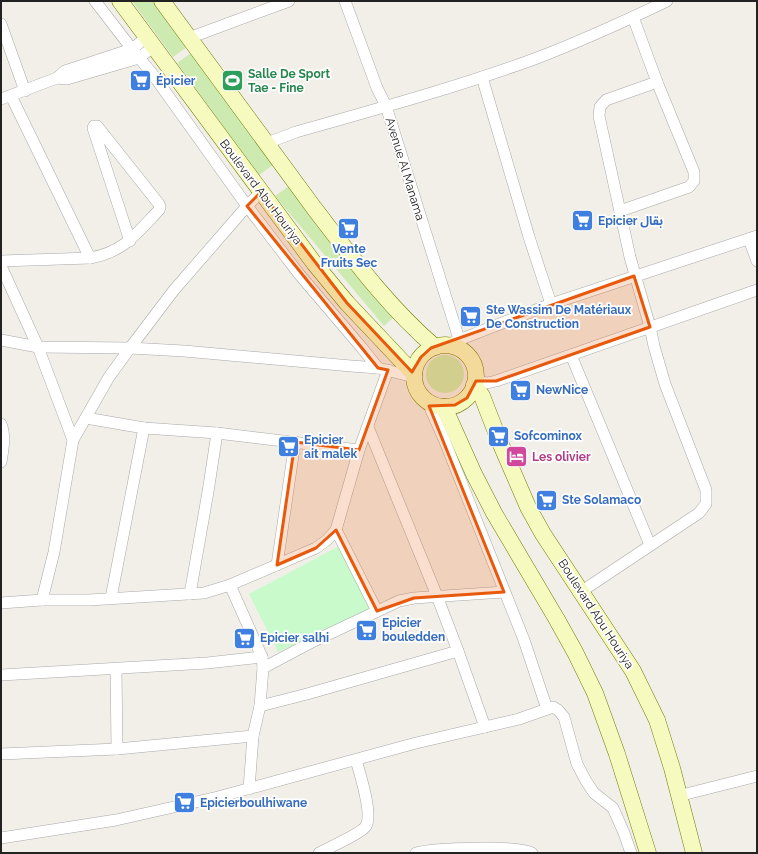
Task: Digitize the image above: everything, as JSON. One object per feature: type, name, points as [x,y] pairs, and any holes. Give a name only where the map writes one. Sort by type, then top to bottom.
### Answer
[{"type":"main road","name":"Boulevard Abu Houriya","points":[[120,1],[314,263],[414,375]]},
{"type":"main road","points":[[162,1],[281,164],[366,274],[403,317],[447,344],[460,349],[469,357],[474,366],[475,383],[469,395],[455,406],[437,405],[422,397],[418,391],[414,375],[415,366],[426,352],[447,344]]},
{"type":"main road","name":"Boulevard Abu Houriya","points":[[475,383],[482,396],[528,507],[543,534],[634,671],[658,720],[694,853]]},
{"type":"main road","points":[[437,405],[494,513],[575,652],[595,693],[617,754],[648,853]]},
{"type":"street","points":[[95,1],[154,76],[247,206],[299,274],[362,348],[383,369]]},
{"type":"street","points":[[189,38],[289,1]]},
{"type":"street","name":"Avenue Al Manama","points":[[345,1],[377,88],[386,106],[447,344]]},
{"type":"street","points":[[266,143],[296,132],[482,77],[563,48],[668,1]]},
{"type":"street","points":[[620,211],[689,186],[694,181],[694,172],[657,82],[633,17]]},
{"type":"street","points":[[1,24],[25,90]]},
{"type":"street","points":[[90,258],[6,97],[57,78],[65,71],[135,53],[150,42]]},
{"type":"street","points":[[482,77],[518,204],[551,304]]},
{"type":"street","points":[[582,591],[699,514],[706,504],[706,490],[665,384],[650,327],[634,276],[600,116],[600,107],[606,100],[657,82]]},
{"type":"street","points":[[1,261],[90,258],[104,256],[130,241],[159,210],[159,204],[97,126],[94,126],[93,128],[130,241]]},
{"type":"street","points":[[42,600],[54,552],[73,440],[109,377],[130,348],[174,290],[261,192]]},
{"type":"street","points":[[447,344],[551,304],[753,237],[757,261]]},
{"type":"street","points":[[1,266],[38,347],[73,440]]},
{"type":"street","points":[[475,383],[496,381],[757,290]]},
{"type":"street","points":[[1,340],[38,347],[130,348],[184,351],[383,369],[414,375]]},
{"type":"street","points":[[571,355],[650,545]]},
{"type":"street","points":[[1,603],[42,600],[89,600],[204,592],[230,585],[316,548],[327,540],[336,530],[359,450],[368,426],[383,369]]},
{"type":"street","points":[[437,405],[431,410],[524,640],[547,709]]},
{"type":"street","points":[[86,418],[144,428],[217,433],[359,450]]},
{"type":"street","points":[[1,424],[4,433],[1,462]]},
{"type":"street","points":[[368,426],[437,596],[485,727]]},
{"type":"street","points":[[111,598],[144,428]]},
{"type":"street","points":[[190,594],[217,433]]},
{"type":"street","points":[[277,565],[295,442]]},
{"type":"street","points":[[336,530],[377,611]]},
{"type":"street","points":[[230,585],[263,662],[260,706],[253,736],[249,789]]},
{"type":"street","points":[[1,675],[206,663],[263,662],[314,641],[399,601],[437,596],[504,592]]},
{"type":"street","points":[[260,706],[458,651]]},
{"type":"street","points":[[116,669],[117,749]]},
{"type":"street","points":[[1,838],[116,820],[249,789],[465,731],[526,717],[552,707],[564,717],[577,764],[589,786],[600,798],[613,808],[631,853]]},
{"type":"street","points":[[1,754],[117,749],[253,736]]},
{"type":"street","points":[[319,853],[360,831],[366,826],[369,816],[356,760]]},
{"type":"street","points":[[678,796],[757,776]]},
{"type":"street","points":[[416,853],[431,850],[475,848],[522,849],[532,853]]},
{"type":"highlighted area","points":[[261,192],[347,303],[412,372],[421,357],[431,348],[634,276],[650,327],[496,381],[476,381],[467,398],[455,405],[429,406],[504,592],[414,598],[377,611],[336,530],[316,548],[277,565],[295,442],[359,450],[388,370],[378,368],[247,206]]},
{"type":"green space","points":[[132,1],[153,1],[187,47],[173,57]]},
{"type":"green space","points":[[191,53],[273,165],[259,175],[177,63]]},
{"type":"green space","points":[[289,186],[394,317],[384,326],[275,196]]},
{"type":"green space","points":[[445,355],[455,358],[461,364],[464,374],[461,384],[455,390],[445,393],[435,390],[429,384],[426,374],[429,364],[435,358]]},
{"type":"green space","points":[[339,546],[372,609],[278,652],[249,594]]},
{"type":"place","name":"Épicier","points":[[140,81]]},
{"type":"place","name":"Salle De Sport Tae - Fine","points":[[233,81]]},
{"type":"place","name":"Epicier بقال","points":[[583,221]]},
{"type":"place","name":"Vente Fruits Sec","points":[[349,228]]},
{"type":"place","name":"Ste Wassim De Matériaux De Construction","points":[[471,317]]},
{"type":"place","name":"NewNice","points":[[521,390]]},
{"type":"place","name":"Sofcominox","points":[[499,436]]},
{"type":"place","name":"Epicier ait malek","points":[[289,447]]},
{"type":"place","name":"Les olivier","points":[[517,457]]},
{"type":"place","name":"Ste Solamaco","points":[[546,500]]},
{"type":"place","name":"Epicier bouledden","points":[[367,630]]},
{"type":"place","name":"Epicier salhi","points":[[245,638]]},
{"type":"place","name":"Epicierboulhiwane","points":[[185,803]]}]
